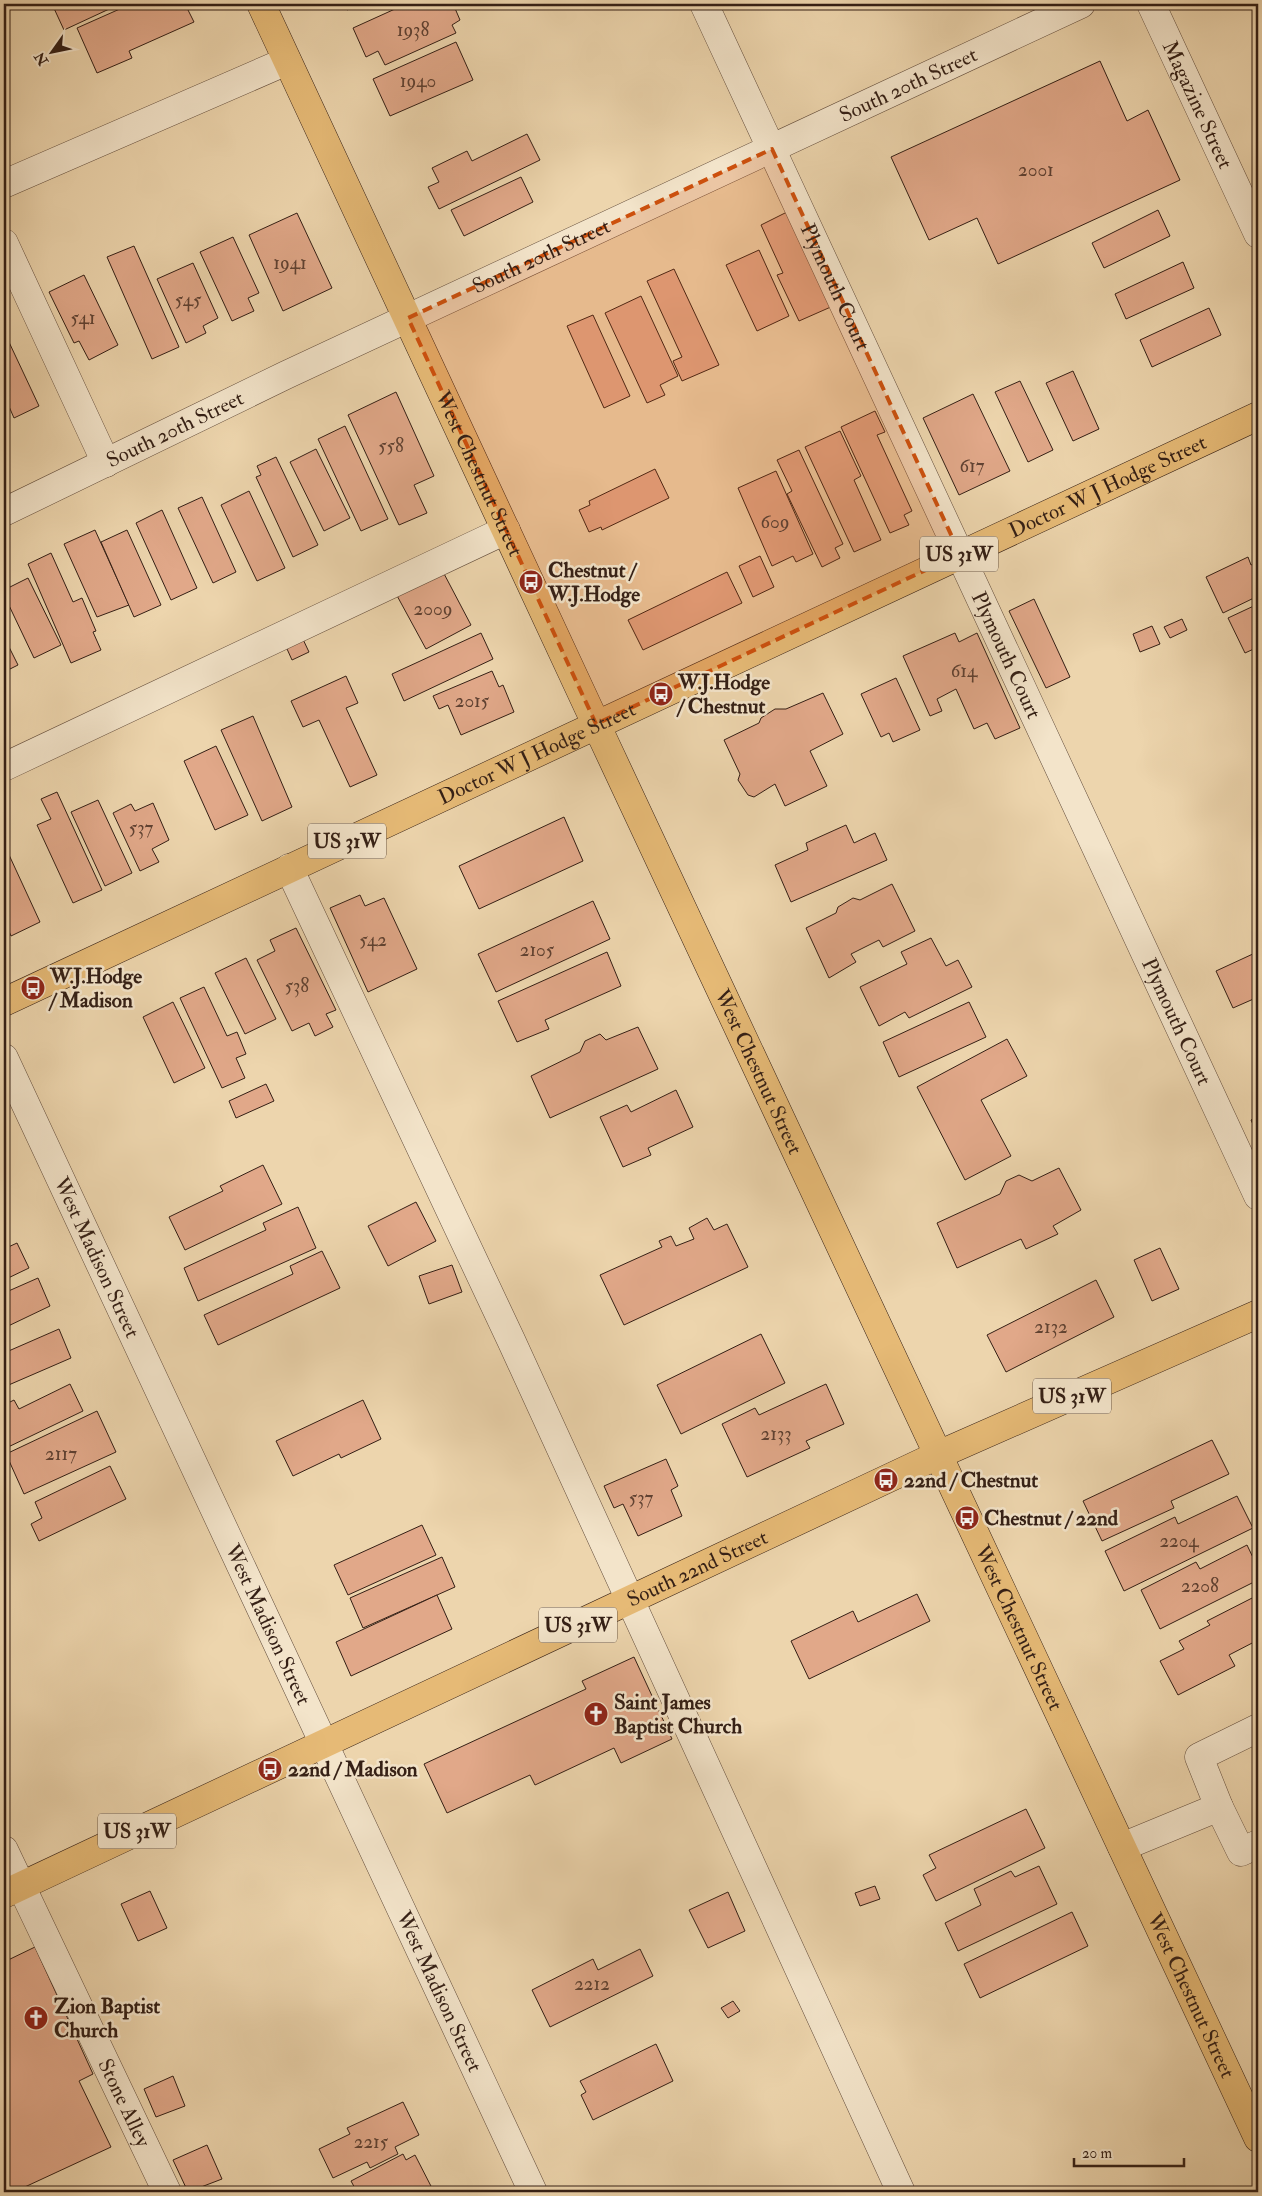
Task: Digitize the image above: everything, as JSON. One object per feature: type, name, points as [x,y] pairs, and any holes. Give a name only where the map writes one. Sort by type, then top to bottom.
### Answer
[{"type":"main road","name":"West Chestnut Street","points":[[261,4],[381,265],[408,318],[1258,2138]]},
{"type":"main road","name":"Doctor W J Hodge Street","points":[[4,1002],[1258,416]]},
{"type":"main road","name":"South 22nd Street","points":[[12,1890],[938,1455],[1258,1314]]},
{"type":"street","name":"Plymouth Court","points":[[704,4],[1258,1196]]},
{"type":"street","name":"South 20th Street","points":[[4,512],[408,318],[482,286],[1081,4]]},
{"type":"street","name":"Magazine Street","points":[[1151,4],[1258,234]]},
{"type":"street","points":[[4,184],[288,61]]},
{"type":"street","points":[[4,243],[106,463]]},
{"type":"street","points":[[4,767],[506,530]]},
{"type":"street","points":[[289,868],[511,1340],[901,2192]]},
{"type":"street","name":"West Madison Street","points":[[4,1058],[533,2192]]},
{"type":"street","points":[[1258,1728],[1199,1757],[1219,1807],[1241,1852],[1258,1844]]},
{"type":"street","points":[[1122,1847],[1219,1807]]},
{"type":"street","name":"Stone Alley","points":[[4,1850],[12,1890],[166,2192]]},
{"type":"highlighted area","points":[[772,149],[960,554],[596,724],[408,318]]},
{"type":"building","points":[[52,4],[120,4],[64,30]]},
{"type":"building","points":[[131,4],[185,4],[194,22],[129,51],[132,58],[97,73],[77,28]]},
{"type":"building","points":[[344,4],[359,4],[347,10]]},
{"type":"building","points":[[406,4],[445,4],[447,9],[454,6],[460,20],[452,25],[456,33],[385,65],[378,51],[366,57],[353,28]]},
{"type":"building","points":[[456,42],[473,80],[390,116],[373,79]]},
{"type":"building","points":[[1100,61],[1127,121],[1148,110],[1180,180],[998,264],[977,218],[929,240],[891,157]]},
{"type":"building","points":[[527,134],[540,160],[439,209],[428,187],[439,182],[432,168],[467,151],[472,161]]},
{"type":"building","points":[[521,177],[533,202],[464,236],[451,210]]},
{"type":"building","points":[[1158,210],[1170,236],[1104,268],[1092,243]]},
{"type":"building","points":[[789,211],[833,306],[799,321],[777,275],[783,273],[761,225]]},
{"type":"building","points":[[297,213],[332,288],[283,311],[249,235]]},
{"type":"building","points":[[233,237],[259,293],[248,298],[254,311],[232,321],[200,252]]},
{"type":"building","points":[[134,246],[179,347],[152,359],[107,257]]},
{"type":"building","points":[[759,250],[789,316],[757,331],[726,265]]},
{"type":"building","points":[[1183,262],[1194,288],[1126,319],[1115,294]]},
{"type":"building","points":[[193,263],[218,318],[203,326],[206,333],[186,343],[157,279]]},
{"type":"building","points":[[674,269],[719,365],[682,381],[673,361],[682,357],[647,281]]},
{"type":"building","points":[[84,275],[118,345],[89,360],[79,341],[74,343],[49,292]]},
{"type":"building","points":[[641,296],[678,376],[660,385],[665,395],[647,403],[605,313]]},
{"type":"building","points":[[1209,308],[1221,335],[1152,367],[1140,340]]},
{"type":"building","points":[[593,315],[630,396],[604,408],[567,326]]},
{"type":"building","points":[[8,340],[39,406],[14,418],[4,395],[4,342]]},
{"type":"building","points":[[1073,371],[1099,429],[1073,441],[1046,383]]},
{"type":"building","points":[[1020,381],[1053,450],[1028,462],[995,392]]},
{"type":"building","points":[[396,392],[434,476],[414,485],[427,513],[399,525],[348,415]]},
{"type":"building","points":[[973,394],[1010,471],[959,495],[923,418]]},
{"type":"building","points":[[875,411],[885,432],[877,435],[912,511],[904,515],[909,525],[890,533],[841,427]]},
{"type":"building","points":[[345,426],[388,519],[361,531],[318,439]]},
{"type":"building","points":[[840,431],[861,476],[854,480],[881,540],[854,552],[805,447]]},
{"type":"building","points":[[316,449],[350,518],[324,531],[290,462]]},
{"type":"building","points":[[799,450],[843,544],[835,548],[840,558],[822,567],[787,494],[792,491],[777,460]]},
{"type":"building","points":[[276,457],[318,545],[293,557],[256,477],[261,475],[257,466]]},
{"type":"building","points":[[655,469],[669,498],[602,530],[601,527],[589,532],[579,510],[590,505],[589,501]]},
{"type":"building","points":[[776,471],[813,554],[796,562],[793,556],[772,566],[738,488]]},
{"type":"building","points":[[249,491],[285,568],[257,581],[221,505]]},
{"type":"building","points":[[202,497],[236,572],[213,583],[178,508]]},
{"type":"building","points":[[162,510],[197,588],[171,600],[136,523]]},
{"type":"building","points":[[95,530],[129,605],[97,617],[64,544]]},
{"type":"building","points":[[127,530],[161,605],[134,617],[101,542]]},
{"type":"building","points":[[51,553],[73,602],[82,598],[96,631],[93,632],[101,650],[71,663],[28,564]]},
{"type":"building","points":[[760,556],[774,587],[753,597],[739,566]]},
{"type":"building","points":[[1248,557],[1251,565],[1258,562],[1258,596],[1223,613],[1206,577]]},
{"type":"building","points":[[441,568],[471,625],[426,649],[395,592]]},
{"type":"building","points":[[727,572],[742,603],[643,650],[628,620]]},
{"type":"building","points":[[28,578],[61,645],[34,658],[4,595],[4,590]]},
{"type":"building","points":[[1034,599],[1070,677],[1046,688],[1009,611]]},
{"type":"building","points":[[1258,604],[1258,647],[1245,653],[1228,618]]},
{"type":"building","points":[[1182,619],[1187,630],[1170,638],[1164,627]]},
{"type":"building","points":[[1152,626],[1160,644],[1140,652],[1133,634]]},
{"type":"building","points":[[300,633],[309,652],[292,660],[283,640]]},
{"type":"building","points":[[481,633],[493,659],[404,701],[392,674]]},
{"type":"building","points":[[955,633],[959,642],[977,633],[1020,728],[995,739],[987,723],[974,729],[956,689],[937,699],[942,711],[930,716],[903,656]]},
{"type":"building","points":[[4,637],[18,665],[4,672]]},
{"type":"building","points":[[492,671],[499,687],[503,685],[514,712],[461,735],[448,705],[439,709],[433,696]]},
{"type":"building","points":[[346,676],[358,703],[346,708],[377,775],[350,787],[319,720],[303,727],[291,701]]},
{"type":"building","points":[[896,678],[920,730],[893,742],[889,733],[881,737],[861,694]]},
{"type":"building","points":[[823,693],[843,734],[810,751],[827,786],[785,806],[775,784],[754,797],[748,795],[738,780],[740,774],[724,740],[759,723],[761,718],[775,709],[786,709]]},
{"type":"building","points":[[253,716],[292,807],[262,821],[221,730]]},
{"type":"building","points":[[216,746],[248,815],[215,830],[184,761]]},
{"type":"building","points":[[57,792],[102,890],[73,903],[37,825],[51,819],[41,799]]},
{"type":"building","points":[[98,800],[132,873],[105,886],[71,812]]},
{"type":"building","points":[[153,803],[169,840],[152,849],[159,862],[140,871],[113,813],[131,804],[135,811]]},
{"type":"building","points":[[564,817],[583,861],[479,909],[459,866]]},
{"type":"building","points":[[846,825],[854,843],[875,833],[887,860],[791,902],[775,865],[808,850],[806,843]]},
{"type":"building","points":[[4,844],[40,922],[11,936],[4,919]]},
{"type":"building","points":[[892,884],[915,931],[883,947],[879,940],[851,954],[856,962],[829,978],[806,928],[836,913],[838,907],[853,898],[860,900]]},
{"type":"building","points":[[360,895],[365,906],[384,898],[417,969],[368,992],[330,908]]},
{"type":"building","points":[[593,901],[610,939],[496,992],[478,954]]},
{"type":"building","points":[[296,928],[336,1010],[326,1014],[333,1027],[315,1036],[309,1023],[292,1031],[257,960],[275,951],[270,940]]},
{"type":"building","points":[[931,938],[946,966],[958,960],[972,987],[909,1018],[905,1012],[879,1026],[860,987],[907,964],[901,952]]},
{"type":"building","points":[[607,952],[621,986],[545,1020],[549,1029],[517,1042],[498,1001]]},
{"type":"building","points":[[1255,953],[1258,959],[1258,997],[1233,1008],[1216,971]]},
{"type":"building","points":[[246,958],[276,1019],[245,1034],[215,973]]},
{"type":"building","points":[[204,987],[227,1036],[237,1032],[246,1054],[236,1058],[245,1078],[222,1088],[180,998]]},
{"type":"building","points":[[173,1002],[205,1068],[174,1083],[143,1017]]},
{"type":"building","points":[[969,1002],[986,1037],[899,1077],[883,1042]]},
{"type":"building","points":[[638,1027],[658,1069],[550,1118],[531,1076],[580,1052],[585,1041],[600,1034],[606,1040]]},
{"type":"building","points":[[1007,1039],[1027,1076],[981,1100],[1011,1156],[965,1180],[917,1087]]},
{"type":"building","points":[[266,1084],[274,1101],[236,1118],[229,1101]]},
{"type":"building","points":[[676,1090],[693,1127],[648,1148],[651,1155],[623,1167],[600,1117],[627,1105],[631,1112]]},
{"type":"building","points":[[1258,1116],[1258,1136],[1251,1120]]},
{"type":"building","points":[[263,1165],[282,1204],[185,1250],[169,1217],[223,1191],[220,1186]]},
{"type":"building","points":[[1059,1168],[1081,1210],[1053,1226],[1058,1234],[1026,1249],[1021,1239],[957,1268],[937,1223],[1000,1194],[1006,1181],[1019,1175],[1032,1181]]},
{"type":"building","points":[[416,1202],[436,1241],[388,1266],[368,1226]]},
{"type":"building","points":[[298,1207],[316,1248],[198,1301],[184,1268],[266,1230],[263,1223]]},
{"type":"building","points":[[707,1218],[714,1230],[727,1224],[748,1267],[624,1325],[600,1275],[662,1247],[659,1241],[671,1236],[676,1246],[694,1239],[689,1228]]},
{"type":"building","points":[[17,1243],[29,1268],[4,1280],[4,1249]]},
{"type":"building","points":[[1160,1248],[1179,1289],[1152,1301],[1134,1260]]},
{"type":"building","points":[[322,1251],[340,1288],[218,1345],[204,1315],[293,1274],[290,1266]]},
{"type":"building","points":[[452,1265],[462,1292],[429,1304],[419,1276]]},
{"type":"building","points":[[38,1278],[50,1306],[4,1328],[4,1293]]},
{"type":"building","points":[[1096,1280],[1114,1317],[1006,1372],[987,1335]]},
{"type":"building","points":[[59,1329],[71,1358],[4,1387],[4,1353]]},
{"type":"building","points":[[761,1334],[785,1383],[681,1434],[657,1385]]},
{"type":"building","points":[[70,1384],[83,1411],[4,1449],[4,1405],[14,1400],[19,1409]]},
{"type":"building","points":[[826,1384],[844,1424],[806,1441],[810,1448],[747,1477],[722,1424],[755,1408],[759,1415]]},
{"type":"building","points":[[363,1400],[381,1439],[341,1458],[339,1454],[293,1476],[276,1441]]},
{"type":"building","points":[[97,1411],[116,1452],[24,1494],[6,1454]]},
{"type":"building","points":[[1212,1440],[1229,1474],[1171,1501],[1174,1508],[1102,1541],[1083,1501]]},
{"type":"building","points":[[666,1459],[678,1486],[671,1490],[682,1516],[638,1536],[623,1504],[614,1508],[604,1486]]},
{"type":"building","points":[[110,1466],[126,1499],[39,1541],[31,1524],[42,1518],[35,1502]]},
{"type":"building","points":[[1237,1496],[1253,1528],[1124,1591],[1105,1551],[1175,1517],[1178,1524]]},
{"type":"building","points":[[422,1525],[436,1555],[348,1595],[334,1565]]},
{"type":"building","points":[[1247,1545],[1258,1568],[1258,1580],[1160,1629],[1141,1590],[1196,1562],[1200,1569]]},
{"type":"building","points":[[442,1557],[455,1587],[363,1628],[350,1598]]},
{"type":"building","points":[[917,1594],[930,1621],[809,1679],[791,1641],[853,1611],[858,1622]]},
{"type":"building","points":[[437,1595],[452,1629],[351,1676],[336,1642]]},
{"type":"building","points":[[1258,1595],[1258,1640],[1229,1655],[1235,1666],[1178,1695],[1160,1661],[1184,1649],[1179,1641],[1210,1625],[1207,1621]]},
{"type":"building","name":"Saint James Baptist Church","points":[[634,1657],[672,1739],[621,1763],[614,1748],[535,1785],[530,1775],[447,1813],[424,1764],[586,1689],[582,1681]]},
{"type":"building","points":[[1026,1809],[1045,1848],[936,1901],[923,1875],[936,1868],[929,1855]]},
{"type":"building","points":[[1039,1866],[1057,1904],[958,1951],[945,1923],[981,1905],[974,1889],[1011,1871],[1015,1877]]},
{"type":"building","points":[[875,1886],[880,1899],[860,1906],[855,1893]]},
{"type":"building","points":[[150,1891],[167,1928],[138,1941],[121,1904]]},
{"type":"building","points":[[728,1892],[745,1931],[708,1948],[689,1910]]},
{"type":"building","points":[[1072,1912],[1088,1946],[980,1998],[964,1964]]},
{"type":"building","name":"Zion Baptist Church","points":[[35,1947],[93,2074],[79,2081],[111,2147],[14,2192],[4,2192],[4,1962]]},
{"type":"building","points":[[640,1949],[653,1976],[550,2027],[532,1990],[593,1959],[598,1970]]},
{"type":"building","points":[[733,2001],[740,2011],[728,2018],[721,2008]]},
{"type":"building","points":[[656,2044],[673,2081],[593,2120],[581,2095],[586,2092],[580,2081]]},
{"type":"building","points":[[173,2076],[185,2106],[156,2117],[144,2089]]},
{"type":"building","points":[[403,2102],[419,2135],[395,2147],[398,2154],[370,2168],[367,2162],[333,2178],[319,2149],[350,2134],[347,2128]]},
{"type":"building","points":[[207,2145],[222,2179],[188,2192],[173,2160]]},
{"type":"building","points":[[403,2154],[406,2160],[415,2155],[434,2192],[357,2192],[351,2181]]},
{"type":"place","name":"Chestnut / W.J.Hodge","points":[[531,582]]},
{"type":"place","name":"W.J.Hodge / Chestnut","points":[[661,694]]},
{"type":"place","name":"W.J.Hodge / Madison","points":[[33,988]]},
{"type":"place","name":"22nd / Chestnut","points":[[886,1480]]},
{"type":"place","name":"Chestnut / 22nd","points":[[967,1518]]},
{"type":"place","name":"Saint James Baptist Church","points":[[596,1714]]},
{"type":"place","name":"22nd / Madison","points":[[270,1769]]},
{"type":"place","name":"Zion Baptist Church","points":[[36,2018]]}]
